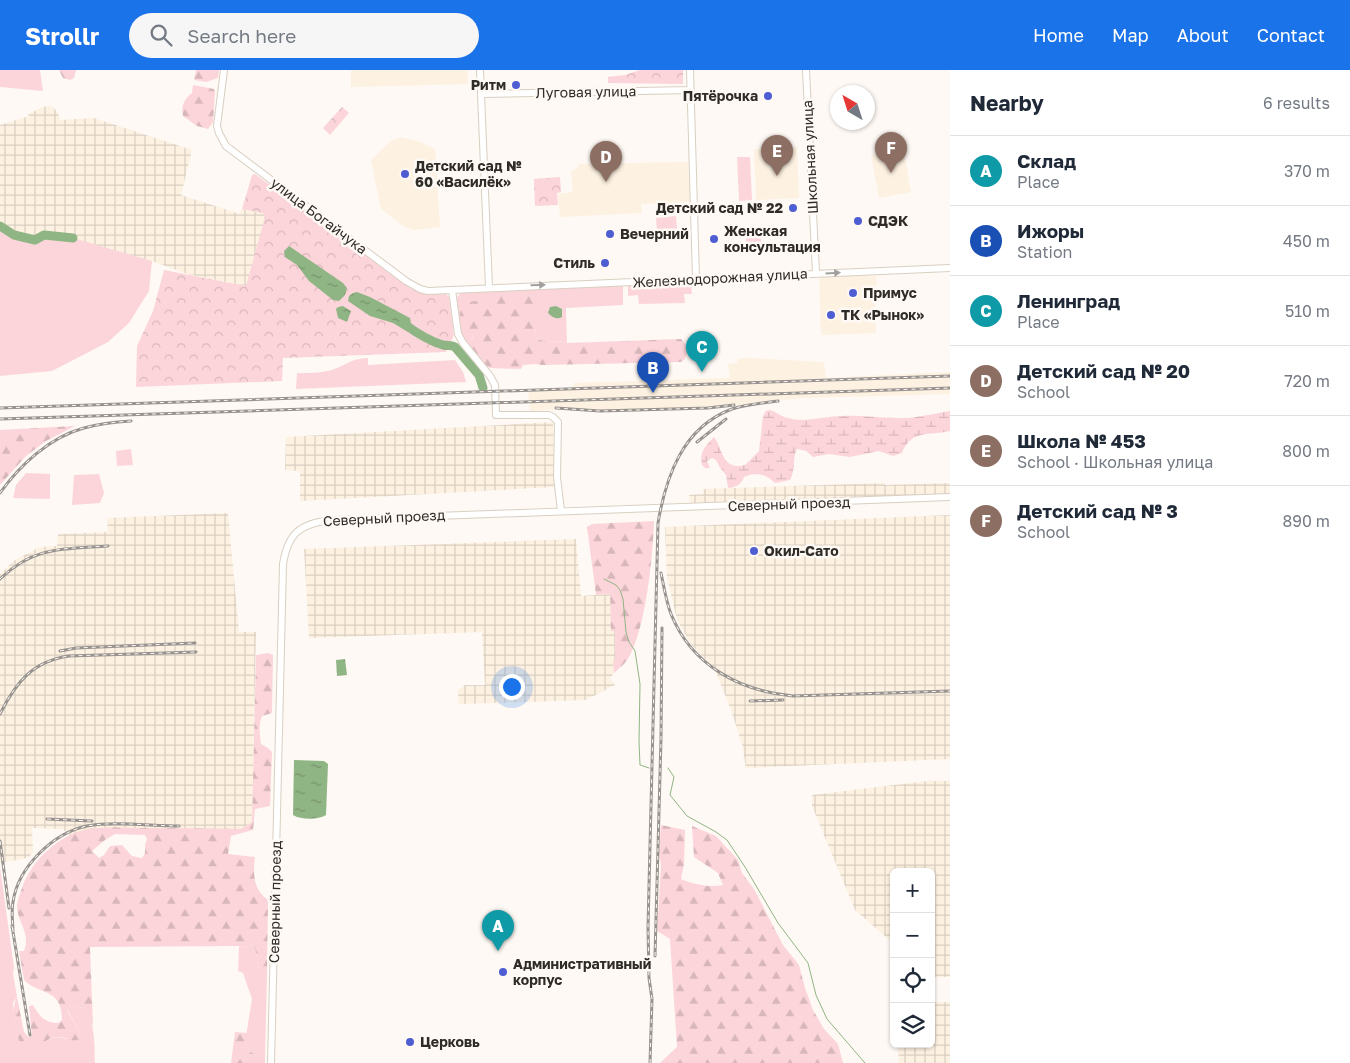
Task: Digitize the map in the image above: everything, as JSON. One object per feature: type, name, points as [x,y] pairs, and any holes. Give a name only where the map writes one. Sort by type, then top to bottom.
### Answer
[{"type":"street","name":"улица Богайчука","points":[[224,70],[217,126],[222,141],[226,146],[413,286],[428,291],[489,288]]},
{"type":"street","points":[[480,70],[489,288]]},
{"type":"street","points":[[690,70],[696,279]]},
{"type":"street","name":"Школьная улица","points":[[806,70],[816,274]]},
{"type":"street","name":"Луговая улица","points":[[481,94],[691,90]]},
{"type":"street","name":"Железнодорожная улица","points":[[489,288],[950,268]]},
{"type":"street","points":[[452,290],[458,334],[495,385],[496,415],[549,415],[558,422],[558,477],[561,511]]},
{"type":"street","name":"Северный проезд","points":[[271,1063],[283,564],[288,543],[292,536],[308,524],[330,520],[950,497]]},
{"type":"shaded area","points":[[351,70],[467,70],[468,84],[351,87]]},
{"type":"shaded area","points":[[49,106],[53,107],[58,113],[60,120],[94,118],[192,150],[181,195],[240,214],[242,209],[263,213],[265,217],[264,222],[246,286],[187,274],[152,261],[44,235],[35,240],[14,235],[0,226],[0,125],[29,116],[28,114]]},
{"type":"shaded area","name":"Детский сад № 60 «Василёк»","points":[[401,137],[420,142],[435,149],[440,227],[414,230],[403,226],[381,209],[371,160],[391,141]]},
{"type":"shaded area","points":[[797,147],[799,198],[756,200],[754,149]]},
{"type":"shaded area","points":[[903,148],[911,192],[879,198],[871,155]]},
{"type":"shaded area","points":[[688,162],[690,202],[641,204],[642,213],[560,217],[558,194],[573,192],[571,171],[577,168],[579,164]]},
{"type":"shaded area","points":[[869,274],[870,277],[876,276],[876,333],[821,335],[819,276]]},
{"type":"shaded area","points":[[738,359],[824,362],[826,378],[950,372],[950,394],[803,398],[723,407],[530,411],[528,390],[572,390],[574,383],[730,378],[728,364],[737,363]]},
{"type":"shaded area","points":[[553,422],[554,487],[300,501],[300,471],[285,470],[286,437]]},
{"type":"shaded area","points":[[884,483],[885,485],[950,483],[950,495],[690,505],[689,495],[703,494],[703,489]]},
{"type":"shaded area","points":[[228,513],[239,632],[256,632],[252,822],[241,829],[81,831],[70,836],[63,829],[32,828],[33,852],[28,858],[0,863],[0,574],[15,560],[40,547],[57,546],[58,534],[108,532],[107,518]]},
{"type":"shaded area","points":[[950,515],[950,759],[746,768],[742,744],[715,670],[690,643],[677,620],[667,577],[665,527]]},
{"type":"shaded area","points":[[576,539],[581,596],[610,594],[612,631],[615,631],[614,673],[610,678],[615,685],[586,700],[459,704],[458,690],[465,685],[485,685],[482,632],[309,638],[304,549]]},
{"type":"shaded area","points":[[927,781],[950,781],[950,977],[935,977],[935,868],[890,868],[890,941],[855,910],[812,806],[812,795]]},
{"type":"shaded area","points":[[935,1002],[950,1002],[950,1063],[899,1063],[898,1048],[935,1048]]},
{"type":"green space","points":[[0,70],[40,70],[43,91],[0,87]]},
{"type":"green space","points":[[59,70],[76,70],[74,78],[70,80],[63,78]]},
{"type":"green space","points":[[196,70],[219,70],[218,78],[206,82],[194,80]]},
{"type":"green space","points":[[640,70],[683,70],[683,84],[608,83],[608,77],[625,75]]},
{"type":"green space","points":[[193,85],[214,89],[213,122],[208,129],[197,126],[183,116],[182,109],[187,98],[192,93]]},
{"type":"green space","points":[[342,107],[349,113],[330,135],[323,128]]},
{"type":"green space","points":[[737,157],[750,157],[752,200],[739,201]]},
{"type":"green space","points":[[255,174],[410,288],[426,294],[446,294],[449,297],[454,335],[446,352],[283,358],[282,381],[136,387],[137,346],[153,311],[164,270],[246,286],[265,217],[263,213],[242,209],[252,175]]},
{"type":"green space","points":[[560,177],[561,192],[557,193],[558,205],[535,206],[534,179]]},
{"type":"green space","points":[[676,216],[677,230],[657,231],[656,218]]},
{"type":"green space","points":[[0,226],[14,235],[34,240],[44,235],[73,238],[152,261],[149,291],[129,323],[108,342],[52,371],[0,376]]},
{"type":"green space","points":[[761,230],[761,242],[746,243],[746,231]]},
{"type":"green space","points":[[689,283],[692,294],[684,294],[685,303],[639,304],[638,295],[628,296],[628,285]]},
{"type":"green space","points":[[623,285],[623,305],[566,308],[567,343],[543,341],[536,338],[532,293],[468,302],[465,306],[470,329],[473,334],[469,348],[460,332],[455,299],[461,293]]},
{"type":"green space","points":[[502,292],[533,293],[536,338],[540,340],[567,343],[681,339],[687,347],[687,354],[681,362],[536,364],[523,365],[521,369],[490,368],[469,348],[473,335],[472,332],[459,318],[460,312],[468,302],[496,298]]},
{"type":"green space","points":[[368,358],[368,365],[455,360],[463,372],[466,382],[296,389],[297,373],[328,371],[355,360]]},
{"type":"green space","points":[[770,410],[786,417],[801,420],[835,416],[910,418],[950,411],[950,431],[916,437],[910,440],[902,453],[893,456],[879,451],[850,457],[829,454],[813,457],[806,451],[797,449],[790,480],[775,483],[768,477],[753,474],[744,477],[738,485],[728,488],[726,475],[716,460],[712,458],[707,461],[710,468],[705,468],[702,465],[701,457],[704,450],[714,437],[727,462],[737,466],[745,465],[759,451],[763,416],[766,411]]},
{"type":"green space","points":[[75,426],[46,441],[26,456],[0,485],[0,430]]},
{"type":"green space","points":[[131,449],[133,465],[117,466],[116,451]]},
{"type":"green space","points":[[26,473],[50,474],[50,499],[13,498],[16,485]]},
{"type":"green space","points":[[99,474],[104,493],[100,503],[72,505],[74,475]]},
{"type":"green space","points":[[654,521],[650,571],[636,642],[629,658],[614,673],[615,631],[611,631],[610,594],[596,595],[587,527],[592,524]]},
{"type":"green space","points":[[268,653],[273,655],[272,713],[262,716],[260,727],[261,744],[272,752],[270,806],[255,809],[253,830],[231,836],[228,854],[255,857],[255,881],[259,891],[268,900],[267,975],[259,969],[255,949],[252,945],[244,948],[239,946],[90,947],[93,1026],[82,1008],[76,1005],[67,1010],[80,1033],[81,1039],[55,1037],[41,1044],[38,1041],[31,1047],[20,1044],[14,1014],[17,997],[24,1032],[29,1037],[32,1036],[29,1006],[33,1005],[46,1020],[59,1023],[62,1020],[58,1002],[49,994],[24,980],[19,951],[24,951],[26,939],[18,913],[18,900],[31,870],[45,853],[62,840],[86,829],[241,829],[252,822],[256,655]],"holes":[[[115,834],[145,835],[147,839],[145,853],[142,858],[132,856],[122,845],[110,846],[104,855],[99,858],[92,851]]]},
{"type":"green space","points":[[661,825],[685,830],[684,864],[681,879],[702,885],[723,885],[718,873],[694,857],[692,826],[716,836],[738,860],[742,873],[754,889],[783,945],[799,965],[813,1010],[824,1029],[838,1044],[843,1063],[660,1063],[677,1047],[670,939],[657,931],[661,865],[659,853]]},
{"type":"green space","points":[[0,867],[17,997],[13,1003],[15,1024],[20,1044],[49,1040],[55,1037],[66,1039],[80,1033],[67,1009],[76,1005],[83,1009],[91,1022],[95,1063],[0,1063]]},
{"type":"green space","points":[[252,945],[255,949],[259,969],[267,975],[265,1056],[259,1056],[247,1050],[245,1042],[252,999],[243,973],[238,971],[239,946],[244,948]]},
{"type":"green space","points":[[235,1032],[247,1033],[247,1050],[259,1056],[265,1056],[265,1063],[231,1063]]},
{"type":"water","points":[[289,246],[343,283],[347,288],[345,295],[339,301],[333,300],[309,281],[297,265],[285,257],[284,251]]},
{"type":"water","points":[[357,292],[410,318],[412,330],[408,332],[393,323],[370,316],[348,301],[349,296]]},
{"type":"water","points":[[343,306],[351,311],[347,322],[338,318],[336,309]]},
{"type":"water","points":[[556,306],[562,309],[562,317],[554,318],[548,313],[550,307]]},
{"type":"water","points":[[345,659],[347,675],[337,676],[336,660]]},
{"type":"water","points":[[294,760],[324,761],[328,764],[326,815],[310,819],[293,815]]},
{"type":"waterway","points":[[0,226],[14,235],[35,240],[44,235],[73,238]]},
{"type":"waterway","points":[[403,323],[433,341],[455,347],[479,375],[483,388]]},
{"type":"waterway","points":[[604,579],[616,585],[623,599],[626,632],[629,642],[635,651],[640,684],[640,765],[649,768]]},
{"type":"waterway","points":[[668,768],[674,777],[670,795],[687,816],[727,840],[778,923],[808,963],[816,995],[827,1019],[865,1063]]},
{"type":"railway","points":[[0,408],[950,376]]},
{"type":"railway","points":[[0,419],[950,388]]},
{"type":"railway","points":[[650,1063],[652,999],[649,978],[648,927],[658,523],[661,505],[672,471],[680,455],[701,428],[715,417],[732,409],[778,401]]},
{"type":"railway","points":[[556,408],[600,411],[708,408],[734,405]]},
{"type":"railway","points":[[697,442],[726,419]]},
{"type":"railway","points":[[0,493],[26,463],[59,438],[71,432],[90,427],[131,421]]},
{"type":"railway","points":[[0,579],[25,560],[50,551],[108,546]]},
{"type":"railway","points":[[661,573],[669,609],[680,632],[691,648],[720,673],[737,682],[773,693],[793,696],[950,691]]},
{"type":"railway","points":[[655,956],[662,628]]},
{"type":"railway","points":[[60,651],[76,648],[195,643]]},
{"type":"railway","points":[[0,714],[12,692],[27,675],[45,663],[56,659],[69,656],[196,652]]},
{"type":"railway","points":[[750,701],[783,700]]},
{"type":"railway","points":[[47,819],[92,821]]},
{"type":"railway","points":[[13,932],[12,906],[16,889],[22,876],[39,854],[62,836],[74,830],[97,825],[179,826]]},
{"type":"railway","points":[[0,841],[9,908]]},
{"type":"railway","points":[[12,926],[30,1035]]},
{"type":"place","name":"Ритм","points":[[516,85]]},
{"type":"place","name":"Пятёрочка","points":[[768,96]]},
{"type":"place","name":"Детский сад № 3","points":[[891,173]]},
{"type":"place","name":"Детский сад № 60 «Василёк»","points":[[405,174]]},
{"type":"place","name":"Школа № 453","points":[[777,176]]},
{"type":"place","name":"Детский сад № 20","points":[[606,182]]},
{"type":"place","name":"Детский сад № 22","points":[[793,208]]},
{"type":"place","name":"СДЭК","points":[[858,221]]},
{"type":"place","name":"Вечерний","points":[[610,234]]},
{"type":"place","name":"Женская консультация","points":[[714,239]]},
{"type":"place","name":"Стиль","points":[[605,263]]},
{"type":"place","name":"Примус","points":[[853,293]]},
{"type":"place","name":"ТК «Рынок»","points":[[831,315]]},
{"type":"place","name":"Ленинград","points":[[702,372]]},
{"type":"place","name":"Ижоры","points":[[653,393]]},
{"type":"place","name":"Окил-Сато","points":[[754,551]]},
{"type":"place","name":"Склад","points":[[498,951]]},
{"type":"place","name":"Административный корпус","points":[[503,972]]},
{"type":"place","name":"Церковь","points":[[410,1042]]}]
